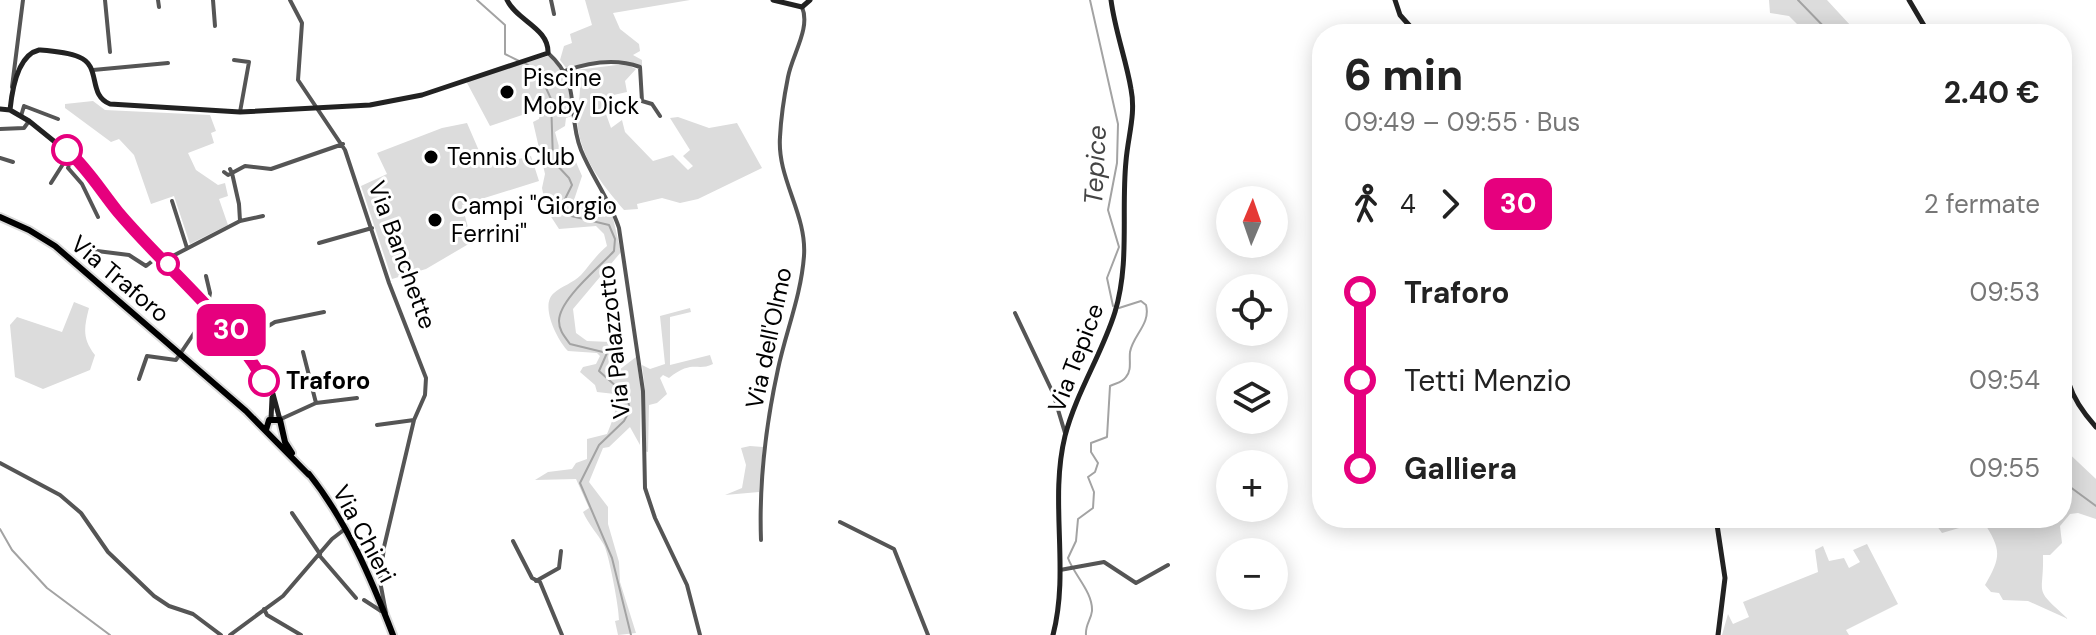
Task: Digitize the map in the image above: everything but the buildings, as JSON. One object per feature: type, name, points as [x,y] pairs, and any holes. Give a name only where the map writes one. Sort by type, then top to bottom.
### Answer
[{"type":"main road","name":"Via Traforo","points":[[0,217],[55,246],[266,430]]},
{"type":"main road","name":"Via Traforo","points":[[246,411],[282,422]]},
{"type":"main road","points":[[266,430],[270,419]]},
{"type":"main road","points":[[273,436],[282,432],[282,422]]},
{"type":"main road","name":"Via Chieri","points":[[266,430],[309,475]]},
{"type":"main road","name":"Via Chieri","points":[[282,432],[286,445],[346,528],[393,635]]},
{"type":"street","points":[[10,110],[23,0]]},
{"type":"street","points":[[105,0],[110,52]]},
{"type":"street","points":[[158,0],[159,7]]},
{"type":"street","points":[[213,0],[215,26]]},
{"type":"street","name":"Via Banchette","points":[[290,0],[302,23],[298,80],[316,110],[343,144],[426,378],[425,395],[414,420],[384,547],[380,581],[385,614]]},
{"type":"street","points":[[12,89],[26,57],[39,50],[79,57],[93,70],[96,92],[101,101],[110,104],[240,112],[370,105],[422,95],[548,53],[547,44],[540,33],[511,9],[507,0]]},
{"type":"street","points":[[551,0],[554,14]]},
{"type":"street","points":[[773,0],[802,7],[810,0]]},
{"type":"street","name":"Via Tepice","points":[[1053,635],[1060,608],[1061,469],[1065,435],[1115,311],[1126,251],[1126,160],[1133,120],[1132,90],[1115,29],[1111,0]]},
{"type":"street","points":[[1395,0],[1400,15],[1408,24]]},
{"type":"street","points":[[1909,0],[1923,24]]},
{"type":"street","name":"Via dell'Olmo","points":[[761,540],[760,503],[770,415],[777,370],[800,290],[805,251],[800,214],[782,163],[780,140],[788,73],[803,29],[802,7]]},
{"type":"street","name":"Via Palazzotto","points":[[548,53],[565,71],[574,99],[579,144],[612,205],[619,228],[643,391],[645,488],[655,518],[687,585],[700,635]]},
{"type":"street","points":[[234,60],[249,62],[240,112]]},
{"type":"street","points":[[565,71],[584,65],[624,61],[640,67],[642,101],[652,104],[660,116]]},
{"type":"street","points":[[93,70],[168,63]]},
{"type":"street","points":[[21,116],[24,106],[58,119]]},
{"type":"street","points":[[0,109],[21,116],[72,154],[118,212],[208,304],[240,343],[267,386],[276,401],[282,422]]},
{"type":"street","points":[[0,129],[24,128],[29,121]]},
{"type":"street","points":[[240,221],[239,204],[229,172],[245,166],[271,169],[343,144]]},
{"type":"street","points":[[51,183],[72,154]]},
{"type":"street","points":[[72,154],[68,168],[82,184],[98,217]]},
{"type":"street","points":[[0,158],[13,162]]},
{"type":"street","points":[[172,201],[187,248]]},
{"type":"street","points":[[165,260],[240,221],[263,216]]},
{"type":"street","points":[[319,243],[372,228]]},
{"type":"street","points":[[97,251],[129,255],[146,266],[160,255]]},
{"type":"street","points":[[206,276],[210,293],[208,304]]},
{"type":"street","points":[[139,379],[147,356],[173,361],[181,355],[203,320],[215,312]]},
{"type":"street","points":[[240,343],[275,322],[324,312]]},
{"type":"street","points":[[1015,313],[1053,393],[1065,435]]},
{"type":"street","points":[[303,352],[316,403]]},
{"type":"street","points":[[267,386],[274,403],[270,419]]},
{"type":"street","points":[[2072,395],[2096,427]]},
{"type":"street","points":[[282,422],[289,413],[316,403],[357,398]]},
{"type":"street","points":[[377,425],[414,420]]},
{"type":"street","points":[[0,463],[60,495],[81,513],[108,552],[154,596],[169,606],[193,614],[221,635]]},
{"type":"street","points":[[292,513],[319,554],[356,598]]},
{"type":"street","points":[[840,522],[894,549],[928,635]]},
{"type":"street","points":[[230,635],[283,596],[346,528]]},
{"type":"street","points":[[1718,528],[1725,578],[1718,635]]},
{"type":"street","points":[[513,541],[536,581],[540,582],[562,633],[555,635]]},
{"type":"street","points":[[536,581],[559,568],[561,551]]},
{"type":"street","points":[[1060,570],[1104,562],[1136,583],[1168,565]]},
{"type":"street","name":"Via Chieri","points":[[364,600],[385,614]]},
{"type":"street","points":[[264,609],[267,615],[301,635]]},
{"type":"shaded area","points":[[585,0],[690,0],[613,13],[620,29],[639,44],[640,51],[633,55],[642,60],[642,67],[604,61],[567,69],[560,60],[564,46],[572,43],[570,34],[592,25]]},
{"type":"shaded area","points":[[1769,0],[1827,0],[1849,24],[1797,24],[1789,16],[1770,13]]},
{"type":"shaded area","points":[[548,56],[559,68],[570,99],[572,116],[566,118],[565,126],[555,132],[564,165],[576,162],[582,176],[574,200],[585,202],[589,209],[604,217],[612,214],[621,252],[573,309],[576,333],[587,341],[611,342],[608,368],[619,370],[636,357],[641,391],[640,445],[630,427],[609,447],[603,448],[589,482],[608,507],[608,524],[619,562],[620,582],[636,633],[618,635],[615,621],[619,620],[619,613],[608,559],[604,545],[583,512],[589,508],[576,479],[535,480],[548,472],[572,469],[576,463],[587,459],[587,439],[607,434],[614,414],[615,394],[597,392],[595,385],[580,372],[583,367],[596,364],[600,356],[597,353],[568,351],[555,331],[548,306],[554,293],[578,278],[607,246],[604,234],[596,226],[559,229],[546,209],[542,188],[545,174],[533,122],[539,119],[540,113],[537,110],[490,126],[466,81]]},
{"type":"shaded area","points":[[625,64],[636,69],[625,81],[627,92],[609,96],[606,114],[611,128],[622,120],[625,132],[653,161],[673,155],[688,170],[693,166],[683,156],[690,150],[670,118],[678,117],[709,128],[737,123],[762,168],[698,199],[680,203],[662,198],[637,204],[638,209],[624,210],[600,179],[582,145],[577,119],[580,86],[572,76],[576,70]]},
{"type":"shaded area","points":[[93,101],[105,110],[210,115],[216,131],[211,133],[214,143],[188,153],[196,170],[218,185],[225,183],[228,196],[219,199],[228,225],[190,244],[174,196],[151,204],[134,155],[119,139],[111,142],[65,108],[65,104]]},
{"type":"shaded area","points":[[467,123],[486,167],[531,156],[539,181],[462,205],[472,242],[426,269],[392,279],[361,186],[387,174],[377,153],[442,128]]},
{"type":"shaded area","points":[[74,302],[89,308],[85,333],[95,355],[90,370],[43,389],[15,377],[10,325],[17,317],[62,332]]},
{"type":"shaded area","points":[[690,308],[691,312],[670,317],[670,365],[710,355],[713,364],[689,367],[669,378],[663,375],[660,378],[667,394],[657,403],[649,405],[648,452],[644,451],[645,390],[642,365],[650,369],[665,364],[660,316]]},
{"type":"shaded area","points":[[763,447],[759,492],[725,495],[742,488],[746,465],[741,448]]},
{"type":"shaded area","points":[[2072,456],[2096,479],[2096,519],[2072,514]]},
{"type":"shaded area","points":[[1938,528],[1959,528],[1942,533]]},
{"type":"shaded area","points":[[1987,528],[2060,528],[2062,543],[2050,555],[2043,555],[2042,591],[2068,619],[2028,601],[2003,600],[1999,593],[1991,592],[1985,585],[1997,559]]},
{"type":"shaded area","points":[[1867,544],[1898,604],[1846,630],[1849,635],[1722,635],[1728,614],[1733,624],[1749,617],[1743,602],[1818,572],[1815,550],[1823,546],[1829,561],[1844,558],[1849,568],[1860,562],[1853,550]]},
{"type":"waterway","points":[[477,0],[505,25],[505,54],[519,61]]},
{"type":"waterway","name":"Tepice","points":[[1090,0],[1118,124],[1117,163],[1108,210],[1119,247],[1107,278],[1113,306]]},
{"type":"waterway","points":[[1798,0],[1821,24]]},
{"type":"waterway","points":[[525,63],[539,73]]},
{"type":"waterway","points":[[546,88],[551,99],[553,161],[572,185],[564,201],[564,209],[571,216],[609,225],[615,239],[614,251],[573,293],[559,321],[561,331],[570,344],[607,353],[599,371],[627,396],[630,410],[624,421],[599,445],[580,483],[612,558],[631,635]]},
{"type":"waterway","name":"Tepice","points":[[1086,635],[1092,604],[1068,558],[1076,541],[1078,519],[1093,508],[1094,492],[1088,477],[1095,472],[1098,463],[1091,452],[1091,443],[1107,437],[1110,386],[1123,381],[1128,374],[1130,352],[1147,312],[1146,305],[1141,301],[1119,308]]},
{"type":"waterway","points":[[2072,488],[2096,506]]},
{"type":"waterway","points":[[0,529],[12,550],[47,588],[110,635]]},
{"type":"bus line","name":"30","points":[[67,150],[94,178],[118,212],[226,324],[264,381]]},
{"type":"place","name":"Piscine Moby Dick","points":[[507,92]]},
{"type":"place","name":"Tennis Club","points":[[431,157]]},
{"type":"place","name":"Campi \"Giorgio Ferrini\"","points":[[435,220]]},
{"type":"place","name":"Traforo","points":[[264,381]]}]
